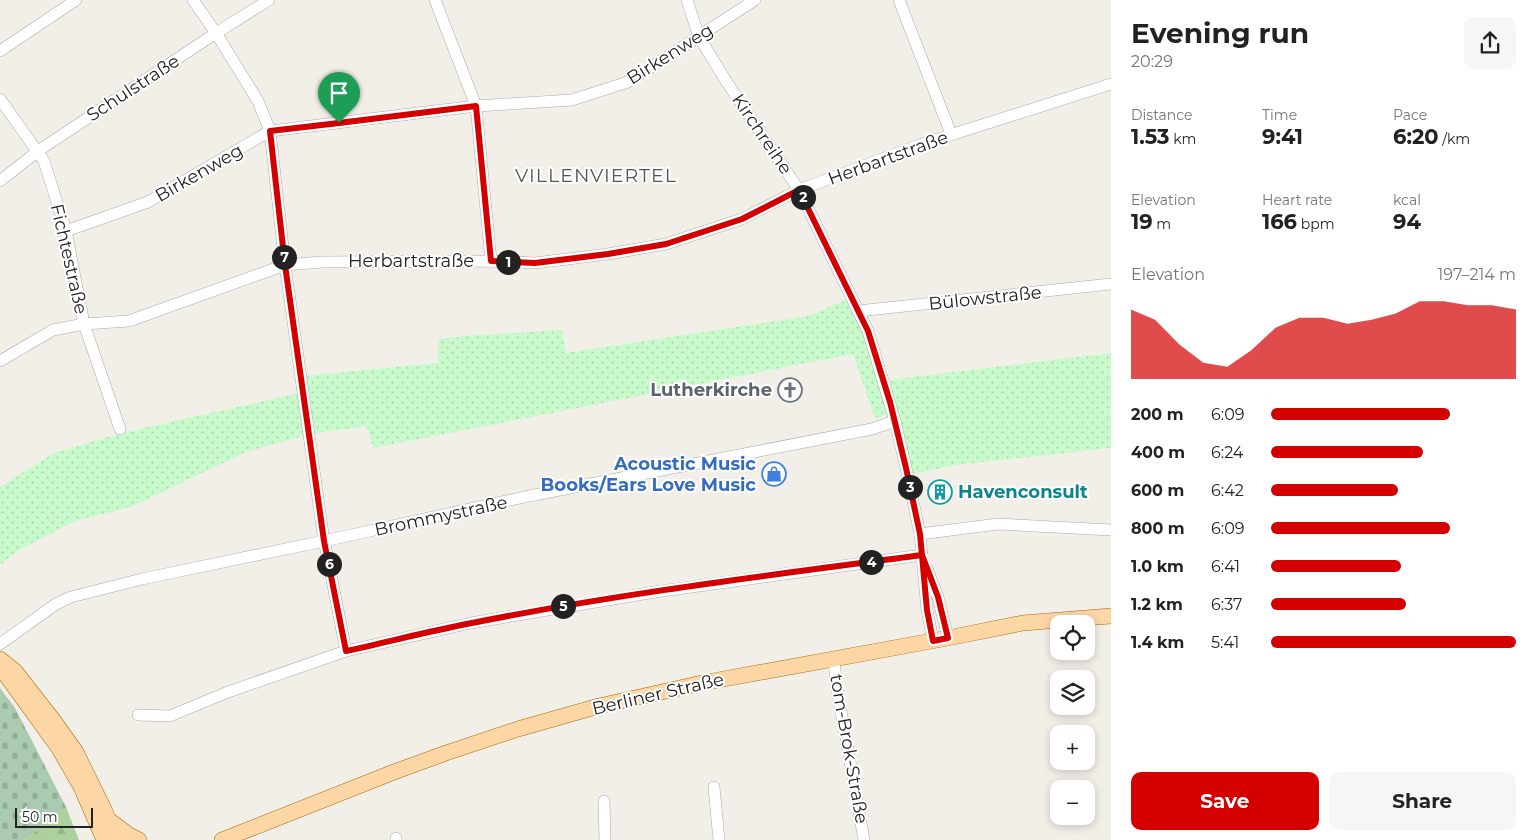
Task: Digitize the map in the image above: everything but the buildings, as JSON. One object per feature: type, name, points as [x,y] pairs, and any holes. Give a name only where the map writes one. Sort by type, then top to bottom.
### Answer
[{"type":"main road","name":"Berliner Straße","points":[[222,840],[394,772],[518,729],[626,699],[1022,623],[1111,616]]},
{"type":"main road","points":[[0,659],[14,671],[76,752],[109,820],[116,840]]},
{"type":"main road","points":[[0,667],[58,747],[81,787],[104,840]]},
{"type":"main road","points":[[109,820],[129,836],[139,840]]},
{"type":"street","points":[[0,51],[76,0]]},
{"type":"street","points":[[193,0],[258,101],[270,131],[285,265],[324,541],[346,651]]},
{"type":"street","name":"Schulstraße","points":[[0,180],[38,151],[269,0]]},
{"type":"street","points":[[435,0],[476,106],[491,261]]},
{"type":"street","name":"Kirchreihe","points":[[687,0],[699,37],[799,190],[868,331],[895,421],[920,534],[927,610],[933,641]]},
{"type":"street","name":"Birkenweg","points":[[66,231],[148,202],[270,131],[476,106],[572,100],[628,82],[755,0]]},
{"type":"street","points":[[899,0],[951,134]]},
{"type":"street","name":"Herbartstraße","points":[[0,361],[53,330],[84,324],[129,321],[285,265],[322,262],[491,261],[535,263],[608,254],[666,244],[742,219],[799,190],[919,144],[1111,84]]},
{"type":"street","name":"Fichtestraße","points":[[0,99],[44,162],[66,231],[84,324],[120,429]]},
{"type":"street","name":"Bülowstraße","points":[[858,311],[1111,284]]},
{"type":"street","name":"Brommystraße","points":[[0,644],[56,604],[71,597],[142,579],[529,496],[872,428],[895,421]]},
{"type":"street","points":[[920,534],[998,524],[1111,530]]},
{"type":"street","points":[[138,715],[170,716],[228,692],[346,651],[471,623],[665,590],[922,555]]},
{"type":"street","name":"Kirchreihe","points":[[922,555],[938,597],[948,638]]},
{"type":"street","name":"tom-Brok-Straße","points":[[834,659],[836,683],[864,840]]},
{"type":"street","points":[[714,787],[719,840]]},
{"type":"street","points":[[604,801],[605,840]]},
{"type":"green space","points":[[849,298],[864,333],[891,415],[875,418],[853,354],[373,448],[367,426],[311,434],[246,452],[131,507],[75,521],[19,550],[0,565],[0,487],[54,453],[122,433],[303,392],[303,376],[438,363],[438,339],[562,330],[566,353],[809,316]]},
{"type":"green space","points":[[1111,353],[1111,448],[956,465],[913,474],[888,380]]},
{"type":"green space","points":[[0,688],[15,708],[66,807],[24,840],[0,840]]},
{"type":"green space","points":[[66,807],[79,840],[24,840]]},
{"type":"place","name":"Lutherkirche","points":[[790,390]]},
{"type":"place","name":"Acoustic Music Books/Ears Love Music","points":[[774,474]]},
{"type":"place","name":"Havenconsult","points":[[940,492]]},
{"type":"district","name":"VILLENVIERTEL","points":[[596,175]]},
{"type":"route","points":[[339,123],[270,131],[285,265],[324,541],[346,651],[471,623],[571,605],[922,555],[938,597],[948,638],[933,641],[927,610],[922,555],[920,534],[895,421],[868,331],[799,190],[742,219],[666,244],[608,254],[535,263],[491,261],[476,106],[339,123]]}]
